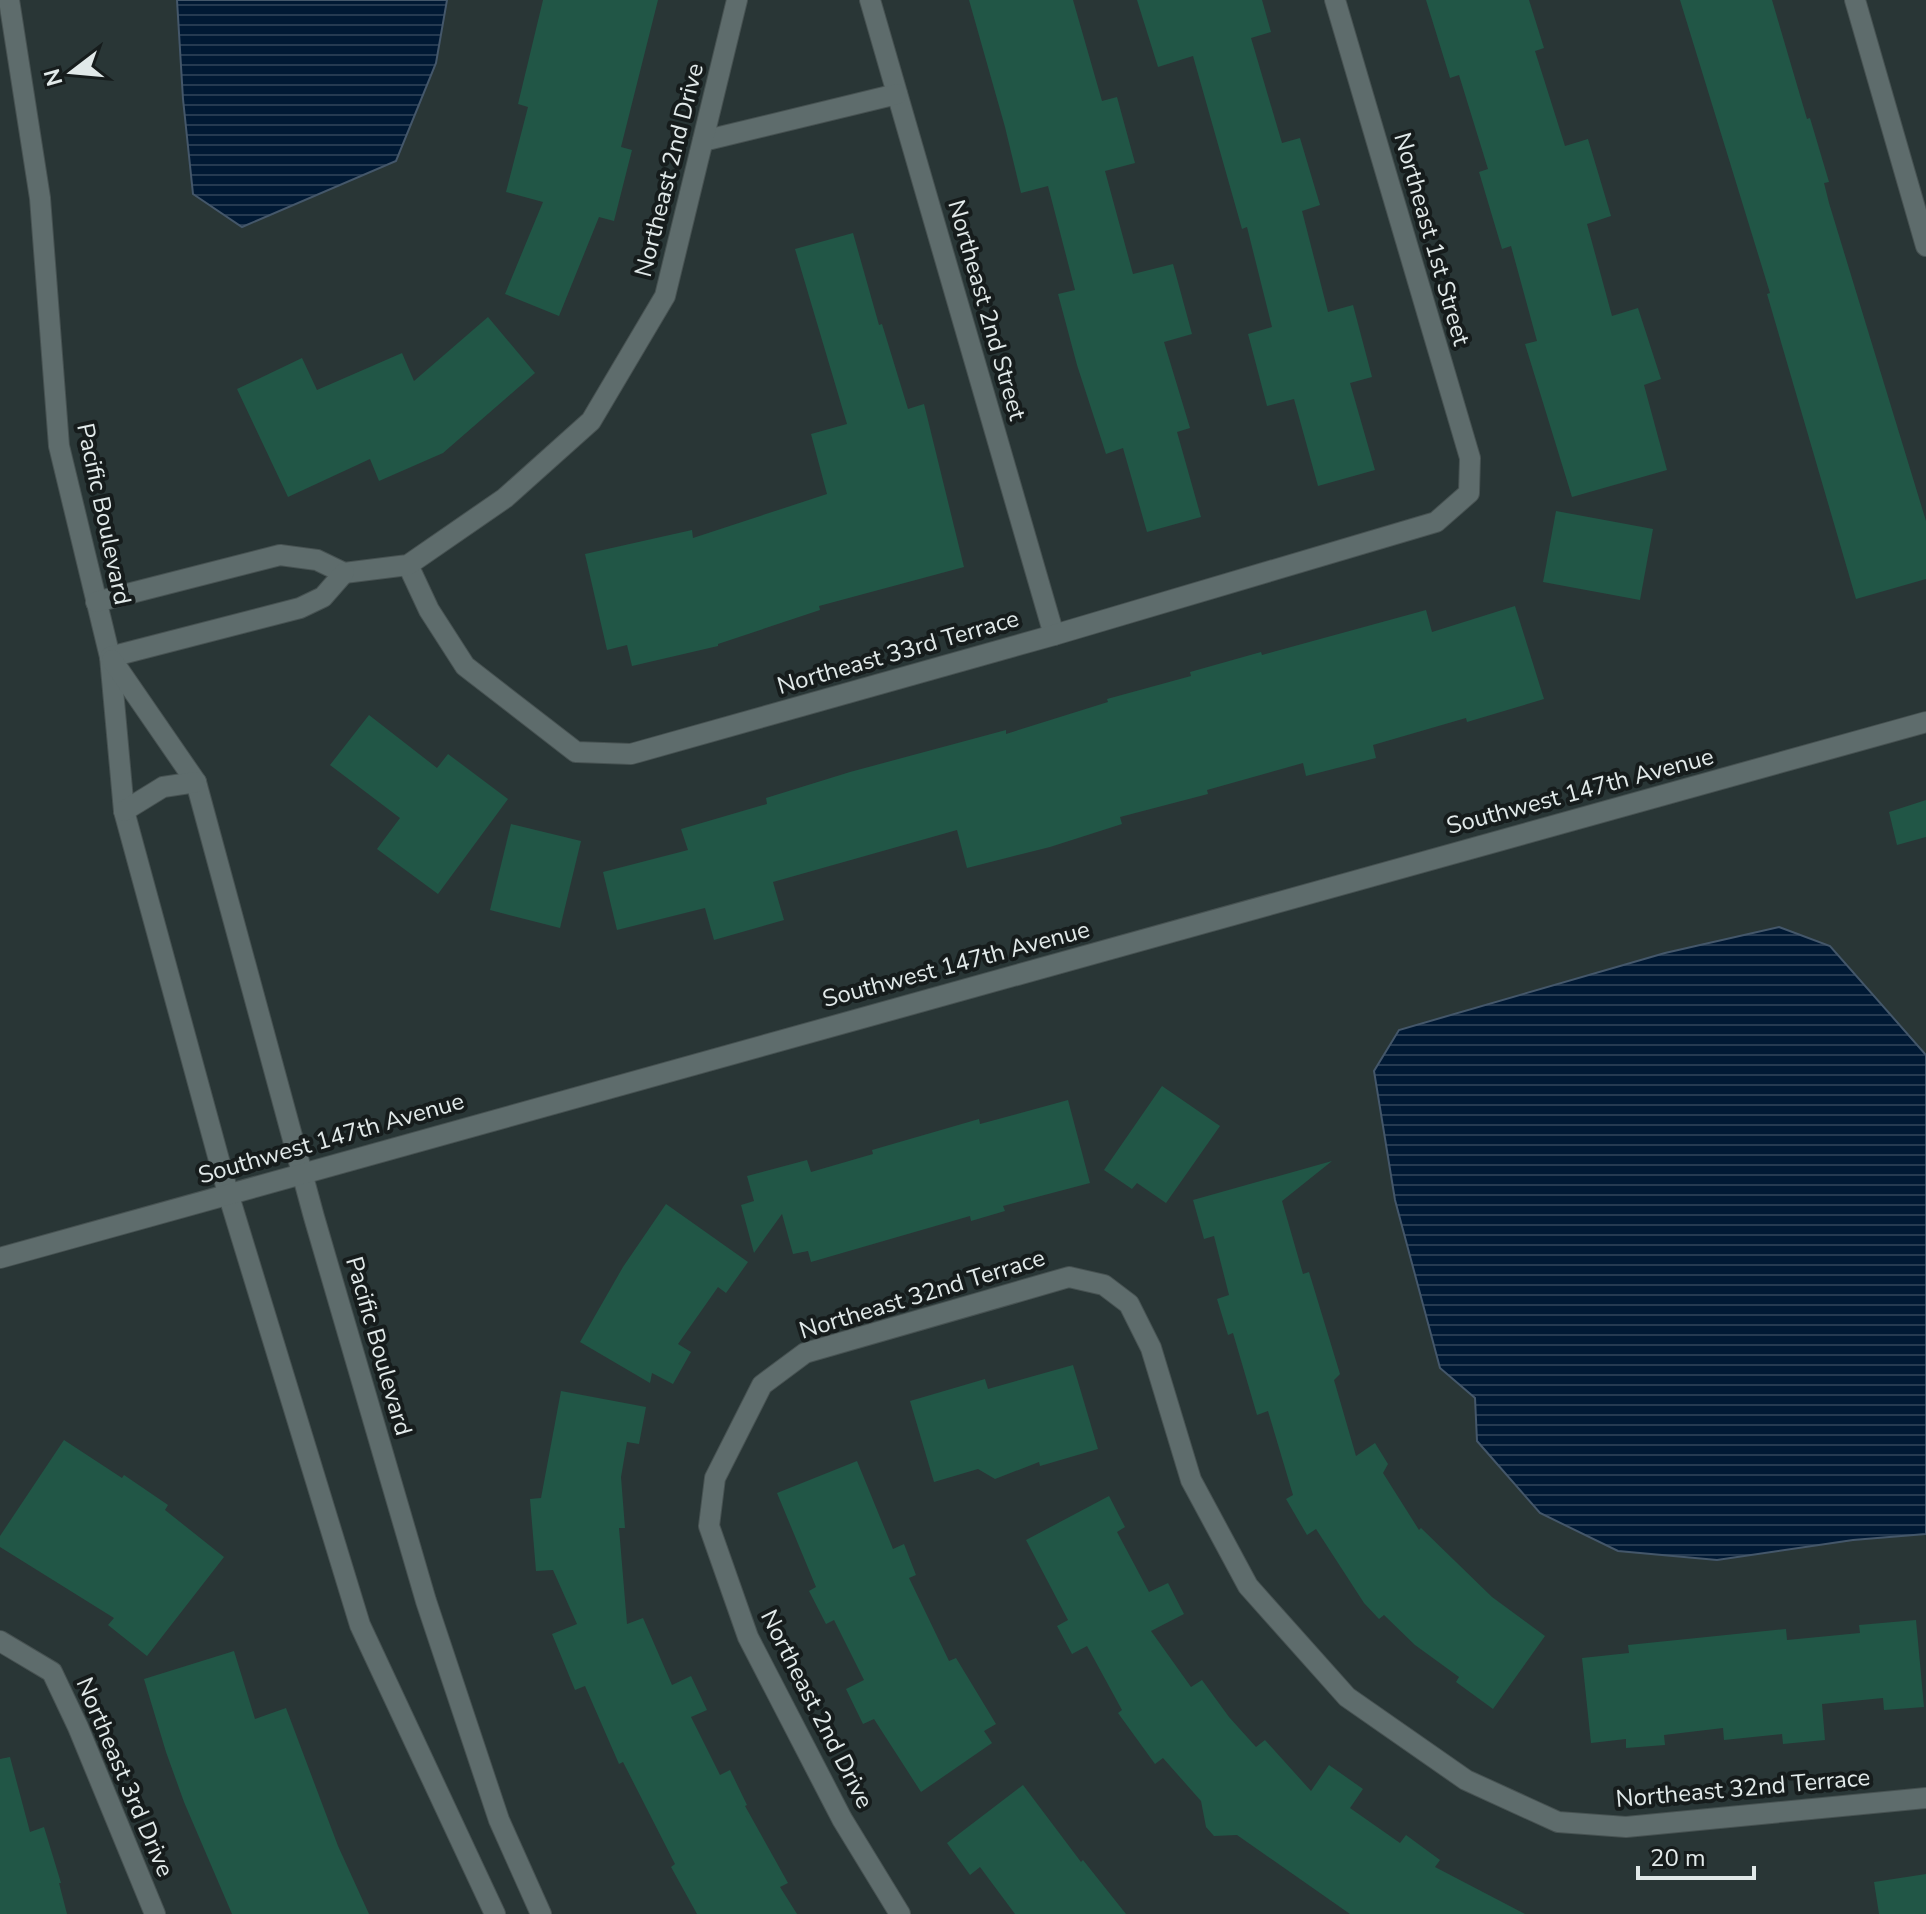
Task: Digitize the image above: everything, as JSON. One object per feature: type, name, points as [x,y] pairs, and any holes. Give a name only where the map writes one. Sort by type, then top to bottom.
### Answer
[{"type":"street","name":"Pacific Boulevard","points":[[9,0],[40,198],[59,446],[110,657],[124,811],[228,1193],[360,1625],[495,1914]]},
{"type":"street","name":"Northeast 2nd Drive","points":[[96,602],[280,555],[317,560],[344,573],[408,565],[505,498],[591,421],[665,296],[737,0]]},
{"type":"street","name":"Northeast 2nd Street","points":[[870,0],[1054,635]]},
{"type":"street","name":"Northeast 1st Street","points":[[1335,0],[1470,458],[1469,493]]},
{"type":"street","points":[[1855,0],[1926,246]]},
{"type":"street","points":[[703,141],[897,94]]},
{"type":"street","name":"Northeast 33rd Terrace","points":[[408,565],[429,610],[465,666],[576,752],[631,754],[1054,635],[1436,522],[1469,493]]},
{"type":"street","points":[[110,657],[300,608],[323,597],[344,573]]},
{"type":"street","name":"Pacific Boulevard","points":[[110,657],[196,782],[302,1173],[426,1601],[499,1820],[541,1914]]},
{"type":"street","name":"Southwest 147th Avenue","points":[[0,1258],[1926,722]]},
{"type":"street","points":[[124,811],[163,787],[196,782]]},
{"type":"street","name":"Northeast 32nd Terrace","points":[[762,1385],[805,1353],[1069,1277],[1104,1285],[1129,1304],[1151,1348],[1191,1480],[1248,1586],[1347,1697],[1466,1780],[1558,1822],[1626,1827],[1926,1798]]},
{"type":"street","name":"Northeast 2nd Drive","points":[[762,1385],[715,1478],[709,1526],[748,1637],[842,1819],[900,1914]]},
{"type":"street","name":"Northeast 3rd Drive","points":[[0,1641],[52,1672],[155,1914]]},
{"type":"water","points":[[177,0],[447,0],[436,63],[396,161],[242,227],[193,194]]},
{"type":"water","points":[[1779,927],[1830,946],[1926,1055],[1926,1534],[1853,1540],[1717,1560],[1618,1551],[1540,1513],[1477,1441],[1475,1398],[1440,1368],[1395,1200],[1374,1071],[1399,1030],[1665,953]]},
{"type":"building","points":[[543,0],[658,0],[621,147],[632,150],[614,221],[599,217],[559,316],[505,294],[543,202],[506,192],[528,107],[518,104]]},
{"type":"building","points":[[969,0],[1073,0],[1102,101],[1117,97],[1135,163],[1105,171],[1133,274],[1173,264],[1192,334],[1164,342],[1190,428],[1177,432],[1201,517],[1147,532],[1123,448],[1106,454],[1058,294],[1075,290],[1048,186],[1021,193]]},
{"type":"building","points":[[1137,0],[1262,0],[1271,32],[1251,38],[1282,143],[1300,138],[1320,205],[1302,211],[1328,312],[1353,305],[1372,377],[1350,383],[1375,470],[1318,486],[1294,399],[1267,406],[1248,334],[1272,327],[1247,227],[1242,229],[1193,56],[1158,67]]},
{"type":"building","points":[[1426,0],[1529,0],[1544,48],[1535,51],[1565,146],[1588,139],[1611,216],[1587,224],[1612,316],[1638,308],[1661,379],[1644,385],[1667,470],[1572,497],[1525,344],[1537,341],[1511,246],[1502,249],[1479,172],[1488,169],[1459,75],[1450,78]]},
{"type":"building","points":[[1680,0],[1772,0],[1829,182],[1824,183],[1829,203],[1926,521],[1926,579],[1856,599],[1767,294],[1770,293]]},
{"type":"building","points":[[853,233],[879,325],[882,324],[908,409],[924,404],[964,567],[819,606],[820,610],[718,646],[632,666],[627,645],[607,650],[585,554],[692,530],[693,538],[827,494],[811,434],[847,424],[795,249]]},
{"type":"building","points":[[488,317],[535,373],[443,453],[379,481],[370,459],[288,497],[237,389],[302,358],[317,390],[402,353],[414,381]]},
{"type":"building","points":[[1556,511],[1653,529],[1640,600],[1543,582]]},
{"type":"building","points":[[1515,606],[1544,699],[1373,745],[1376,758],[1306,776],[1303,763],[1207,790],[1208,794],[1120,817],[1122,824],[1050,847],[967,868],[957,830],[773,882],[784,920],[714,940],[705,908],[617,930],[603,872],[688,850],[681,829],[767,804],[766,798],[1006,730],[1006,734],[1108,702],[1107,699],[1191,676],[1190,672],[1261,652],[1262,655],[1426,610],[1432,632]]},
{"type":"building","points":[[369,715],[437,768],[448,754],[508,799],[438,894],[377,849],[400,818],[330,765]]},
{"type":"building","points":[[1926,800],[1926,837],[1897,845],[1889,812]]},
{"type":"building","points":[[511,824],[581,841],[560,928],[490,910]]},
{"type":"building","points":[[1162,1086],[1220,1126],[1166,1203],[1137,1183],[1132,1189],[1104,1170]]},
{"type":"building","points":[[1068,1100],[1090,1183],[1003,1206],[1005,1211],[971,1221],[970,1216],[811,1262],[808,1251],[793,1254],[782,1214],[754,1253],[741,1205],[754,1201],[747,1176],[807,1160],[811,1172],[873,1154],[872,1150],[979,1119],[980,1124]]},
{"type":"building","points":[[1332,1161],[1282,1201],[1303,1274],[1309,1272],[1340,1374],[1334,1380],[1356,1456],[1375,1443],[1388,1464],[1383,1473],[1419,1530],[1421,1528],[1492,1597],[1545,1636],[1493,1709],[1456,1682],[1459,1677],[1415,1645],[1384,1615],[1379,1619],[1364,1603],[1316,1529],[1307,1535],[1286,1499],[1293,1495],[1268,1411],[1257,1415],[1233,1333],[1228,1335],[1217,1299],[1229,1295],[1214,1236],[1204,1239],[1193,1200]]},
{"type":"building","points":[[666,1204],[748,1262],[726,1293],[718,1287],[678,1344],[691,1352],[673,1384],[652,1373],[650,1383],[580,1342],[623,1267]]},
{"type":"building","points":[[1073,1365],[1098,1449],[1040,1466],[1039,1462],[995,1479],[978,1469],[934,1482],[910,1401],[985,1379],[988,1389]]},
{"type":"building","points":[[561,1391],[646,1407],[639,1444],[627,1442],[621,1477],[625,1528],[619,1528],[627,1624],[643,1618],[672,1685],[691,1676],[707,1710],[691,1717],[720,1775],[730,1770],[745,1806],[788,1883],[780,1887],[797,1914],[697,1914],[671,1867],[675,1864],[623,1762],[619,1764],[585,1686],[575,1690],[552,1634],[577,1624],[553,1570],[536,1571],[530,1499],[541,1498]]},
{"type":"building","points":[[64,1440],[168,1505],[165,1510],[224,1557],[147,1656],[108,1625],[114,1618],[0,1547],[0,1536]]},
{"type":"building","points":[[857,1461],[893,1549],[904,1544],[916,1575],[909,1578],[949,1661],[956,1658],[996,1724],[984,1731],[992,1743],[921,1792],[874,1719],[863,1724],[846,1689],[864,1680],[834,1620],[826,1624],[809,1591],[816,1587],[777,1493]]},
{"type":"building","points":[[1109,1496],[1125,1527],[1117,1532],[1149,1592],[1168,1583],[1184,1614],[1151,1631],[1191,1687],[1202,1680],[1256,1747],[1265,1740],[1311,1791],[1329,1765],[1363,1789],[1350,1808],[1400,1843],[1406,1835],[1440,1860],[1435,1867],[1525,1914],[1350,1914],[1237,1835],[1214,1836],[1206,1827],[1201,1801],[1163,1758],[1155,1764],[1118,1713],[1122,1710],[1087,1646],[1072,1654],[1057,1626],[1068,1620],[1026,1540]]},
{"type":"building","points":[[1916,1620],[1924,1707],[1884,1710],[1883,1698],[1822,1704],[1825,1740],[1783,1744],[1782,1734],[1724,1740],[1723,1728],[1664,1735],[1665,1745],[1626,1748],[1626,1739],[1591,1743],[1582,1658],[1629,1653],[1628,1645],[1786,1629],[1787,1640],[1860,1633],[1859,1625]]},
{"type":"building","points":[[234,1651],[255,1719],[286,1708],[338,1846],[369,1914],[232,1914],[184,1802],[144,1679]]},
{"type":"building","points":[[10,1757],[30,1832],[44,1827],[67,1914],[0,1914],[0,1759]]},
{"type":"building","points":[[1023,1785],[1081,1862],[1083,1860],[1126,1914],[1015,1914],[980,1867],[970,1875],[947,1843]]},
{"type":"building","points":[[1926,1874],[1926,1914],[1879,1914],[1874,1882]]}]
